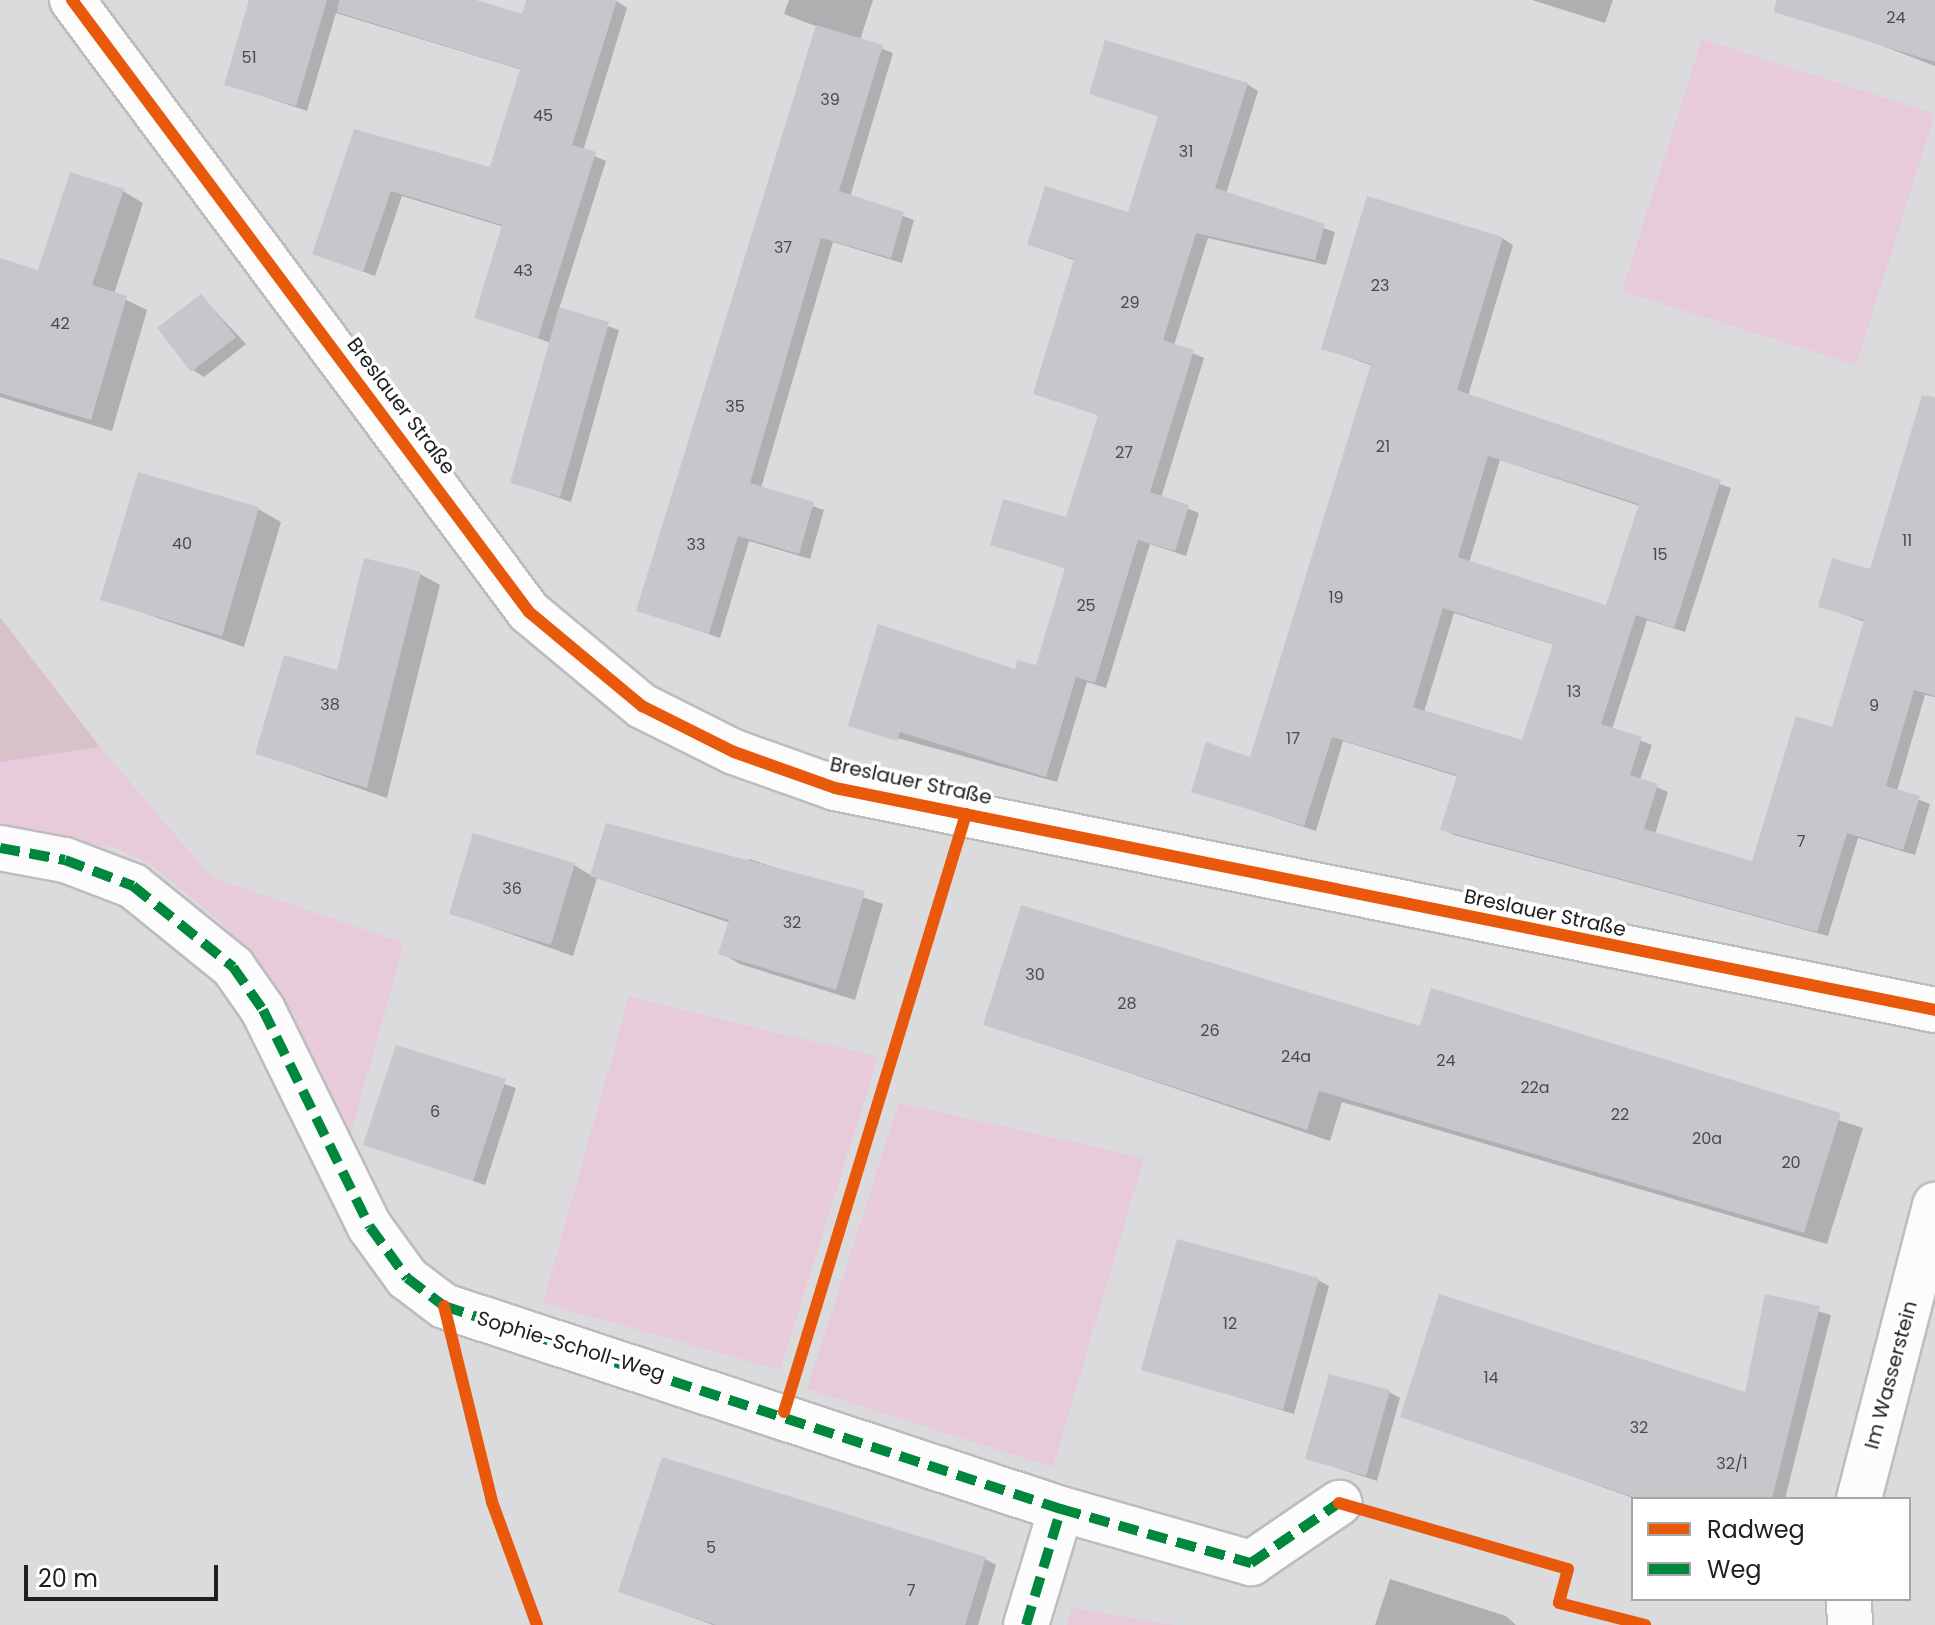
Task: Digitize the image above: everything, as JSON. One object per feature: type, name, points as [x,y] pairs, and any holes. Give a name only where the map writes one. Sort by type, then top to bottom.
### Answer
[{"type":"street","name":"Breslauer Straße","points":[[72,0],[529,612],[642,706],[734,752],[835,788],[1935,1010]]},
{"type":"street","name":"Sophie-Scholl-Weg","points":[[0,848],[65,860],[133,886],[233,967],[263,1010],[370,1227],[407,1278],[444,1306],[1061,1509],[1251,1563],[1339,1503]]},
{"type":"street","name":"Im Wasserstein","points":[[1860,1497],[1935,1205]]},
{"type":"street","points":[[1026,1625],[1061,1509]]},
{"type":"shaded area","points":[[0,0],[1935,0],[1935,1625],[0,1625]]},
{"type":"shaded area","points":[[1702,39],[1935,114],[1856,365],[1622,291]]},
{"type":"shaded area","points":[[0,617],[100,747],[0,762]]},
{"type":"shaded area","points":[[100,747],[211,877],[404,943],[349,1140],[294,1015],[255,956],[217,919],[152,865],[118,849],[0,826],[0,762]]},
{"type":"shaded area","points":[[629,997],[878,1057],[780,1370],[543,1303]]},
{"type":"shaded area","points":[[899,1103],[1144,1158],[1053,1467],[807,1389]]},
{"type":"shaded area","points":[[1072,1608],[1174,1625],[1067,1625]]},
{"type":"building","points":[[249,0],[327,0],[296,106],[224,85]]},
{"type":"building","points":[[339,0],[476,0],[522,14],[526,0],[617,0],[572,145],[596,152],[538,338],[474,318],[502,225],[391,191],[363,272],[312,254],[354,129],[490,167],[520,69],[337,12]]},
{"type":"building","points":[[1776,0],[1935,0],[1935,62],[1774,12]]},
{"type":"building","points":[[816,25],[883,45],[839,191],[904,212],[891,258],[821,238],[750,483],[814,502],[799,554],[738,536],[709,634],[636,611]]},
{"type":"building","points":[[1105,40],[1248,83],[1215,188],[1325,224],[1315,260],[1196,233],[1163,340],[1194,350],[1150,492],[1189,505],[1175,551],[1138,540],[1095,683],[1076,677],[1046,777],[900,732],[897,741],[848,726],[878,624],[1015,669],[1017,660],[1043,667],[1036,665],[1065,568],[990,545],[1003,499],[1066,517],[1098,415],[1033,394],[1074,259],[1027,245],[1045,186],[1128,212],[1158,116],[1089,94]]},
{"type":"building","points":[[70,172],[124,189],[92,285],[127,296],[91,420],[0,393],[0,258],[38,270]]},
{"type":"building","points":[[1367,196],[1503,237],[1457,390],[1721,480],[1674,628],[1636,615],[1601,724],[1642,737],[1630,775],[1658,784],[1644,829],[1752,861],[1796,716],[1832,727],[1864,620],[1818,607],[1832,558],[1870,569],[1922,395],[1935,397],[1935,696],[1914,690],[1886,786],[1920,796],[1903,850],[1847,833],[1817,932],[1440,830],[1457,775],[1332,737],[1304,826],[1191,792],[1206,742],[1250,757],[1371,364],[1321,349]],"holes":[[[1488,456],[1639,504],[1606,605],[1458,557]],[[1443,608],[1553,644],[1522,740],[1413,707]]]},
{"type":"building","points":[[201,294],[236,337],[191,372],[157,328]]},
{"type":"building","points":[[559,307],[609,322],[560,497],[510,483]]},
{"type":"building","points":[[138,472],[259,507],[222,636],[100,600]]},
{"type":"building","points":[[364,558],[421,572],[367,788],[255,754],[284,655],[337,670]]},
{"type":"building","points":[[606,823],[865,891],[836,990],[718,954],[729,920],[590,876]]},
{"type":"building","points":[[473,833],[575,863],[551,945],[449,914]]},
{"type":"building","points":[[1021,905],[1420,1026],[1431,988],[1841,1113],[1804,1233],[1319,1091],[1307,1130],[983,1025]]},
{"type":"building","points":[[396,1045],[506,1079],[473,1181],[363,1145]]},
{"type":"building","points":[[1177,1239],[1319,1278],[1283,1410],[1141,1370]]},
{"type":"building","points":[[1439,1294],[1745,1392],[1765,1294],[1820,1306],[1772,1497],[1633,1497],[1400,1417]]},
{"type":"building","points":[[1329,1374],[1390,1390],[1366,1476],[1305,1459]]},
{"type":"building","points":[[662,1457],[986,1557],[965,1625],[716,1625],[618,1592]]},
{"type":"marked path","points":[[0,848],[65,860],[133,886],[233,967],[263,1010],[370,1227],[407,1278],[444,1306],[1061,1509],[1251,1563],[1339,1503]]},
{"type":"marked path","points":[[1026,1625],[1061,1509]]},
{"type":"cycle path","points":[[72,0],[529,612],[642,706],[734,752],[835,788],[1935,1010]]},
{"type":"cycle path","points":[[784,1412],[966,814]]},
{"type":"cycle path","points":[[444,1306],[492,1502],[537,1625]]},
{"type":"cycle path","points":[[1339,1503],[1568,1569],[1559,1603],[1645,1625]]}]
